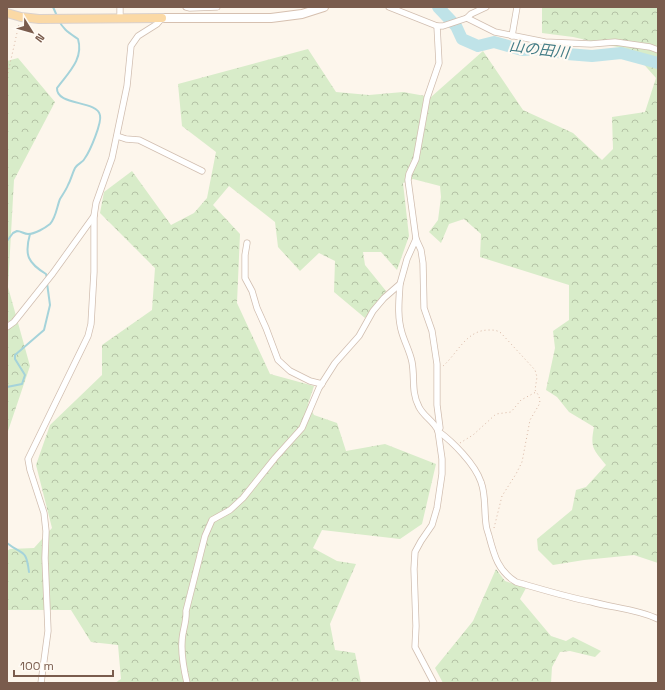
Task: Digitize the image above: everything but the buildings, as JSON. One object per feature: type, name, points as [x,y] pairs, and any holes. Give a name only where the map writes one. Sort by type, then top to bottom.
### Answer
[{"type":"main road","points":[[7,14],[39,19],[162,18]]},
{"type":"street","points":[[120,7],[120,18]]},
{"type":"street","points":[[186,7],[217,7]]},
{"type":"street","points":[[41,683],[48,631],[45,558],[46,531],[44,513],[30,470],[28,459],[88,336],[91,324],[94,272],[94,216],[96,202],[112,158],[117,136],[127,86],[131,46],[138,36],[157,24],[162,18],[271,18],[302,14],[324,7]]},
{"type":"street","points":[[389,7],[437,26],[443,26],[467,18],[471,14],[486,7]]},
{"type":"street","points":[[512,36],[517,7]]},
{"type":"street","points":[[467,18],[495,32],[545,42],[591,44],[615,42],[650,47],[658,50]]},
{"type":"street","points":[[437,26],[439,63],[427,98],[416,160],[409,174],[408,180],[416,239],[421,250],[423,263],[424,308],[432,331],[437,369],[437,406],[440,422],[438,431]]},
{"type":"street","points":[[117,136],[126,139],[139,140],[202,171]]},
{"type":"street","points":[[7,327],[14,322],[53,273],[94,216]]},
{"type":"street","points":[[416,239],[407,259],[400,284],[398,310],[401,331],[412,361],[415,396],[422,413],[436,426],[438,431],[442,466],[437,508],[432,525],[420,541],[415,552],[414,568],[416,626],[415,647],[434,683]]},
{"type":"street","points":[[247,243],[245,255],[245,278],[254,295],[257,308],[278,360],[290,371],[310,381],[322,384]]},
{"type":"street","points":[[187,683],[183,661],[182,642],[186,611],[209,526],[212,520],[230,510],[243,498],[275,458],[298,434],[322,384],[335,363],[359,336],[372,311],[400,284]]},
{"type":"street","points":[[438,431],[456,445],[479,476],[484,492],[486,526],[497,562],[502,570],[516,582],[593,603],[647,614],[658,619]]},
{"type":"path","points":[[7,77],[21,17]]},
{"type":"path","points":[[437,369],[442,368],[471,335],[482,330],[494,330],[501,333],[535,370],[536,373],[535,385],[540,403],[530,420],[524,454],[516,474],[502,496],[496,522],[490,537]]},
{"type":"path","points":[[456,445],[473,435],[496,414],[511,412],[521,400],[536,392]]},
{"type":"green space","points":[[542,7],[658,7],[658,563],[634,555],[553,565],[538,550],[537,539],[572,510],[576,490],[586,487],[606,465],[594,448],[592,440],[594,427],[569,412],[557,397],[546,390],[555,348],[553,331],[569,320],[569,285],[480,257],[481,234],[464,219],[449,224],[441,243],[429,232],[438,220],[441,197],[440,186],[413,179],[403,183],[409,236],[397,270],[381,252],[363,252],[365,265],[386,291],[365,318],[334,292],[335,261],[319,253],[300,271],[278,247],[275,222],[229,186],[213,205],[240,234],[237,303],[270,374],[314,386],[308,404],[314,415],[337,423],[346,451],[385,444],[436,464],[422,524],[400,539],[322,530],[313,548],[337,561],[356,564],[330,624],[335,650],[355,653],[361,683],[115,683],[121,679],[118,645],[91,642],[71,610],[7,610],[7,551],[10,549],[34,548],[52,528],[36,465],[50,425],[102,375],[102,345],[152,310],[155,268],[100,213],[104,192],[132,171],[171,225],[194,213],[207,198],[216,152],[182,126],[178,84],[308,49],[336,92],[369,95],[403,92],[431,97],[483,51],[523,110],[573,133],[602,160],[613,149],[612,117],[645,112],[656,78],[631,50],[573,37],[542,33]]},
{"type":"green space","points":[[18,58],[55,102],[14,180],[8,287],[30,366],[7,434],[7,61]]},
{"type":"green space","points":[[496,569],[505,581],[526,588],[520,599],[551,636],[566,641],[573,637],[601,651],[595,657],[570,651],[560,652],[552,667],[551,683],[443,683],[435,668],[473,621]]},
{"type":"waterway","points":[[53,7],[57,16]]},
{"type":"waterway","name":"山の田川","points":[[438,7],[456,26],[462,39],[478,46],[494,42],[522,50],[543,49],[567,54],[592,56],[621,53],[658,63]]},
{"type":"waterway","points":[[7,241],[13,233],[17,231],[31,234],[50,224],[75,168],[83,161],[87,154],[99,124],[100,115],[97,110],[63,98],[58,94],[57,88],[74,65],[79,53],[78,39],[64,29],[59,20]]},
{"type":"waterway","points":[[30,234],[27,248],[29,258],[35,266],[46,274],[47,278]]},
{"type":"waterway","points":[[7,387],[22,384],[25,375],[15,359],[15,355],[44,330],[50,305],[47,283]]},
{"type":"waterway","points":[[7,543],[23,553],[27,559],[29,572]]}]
